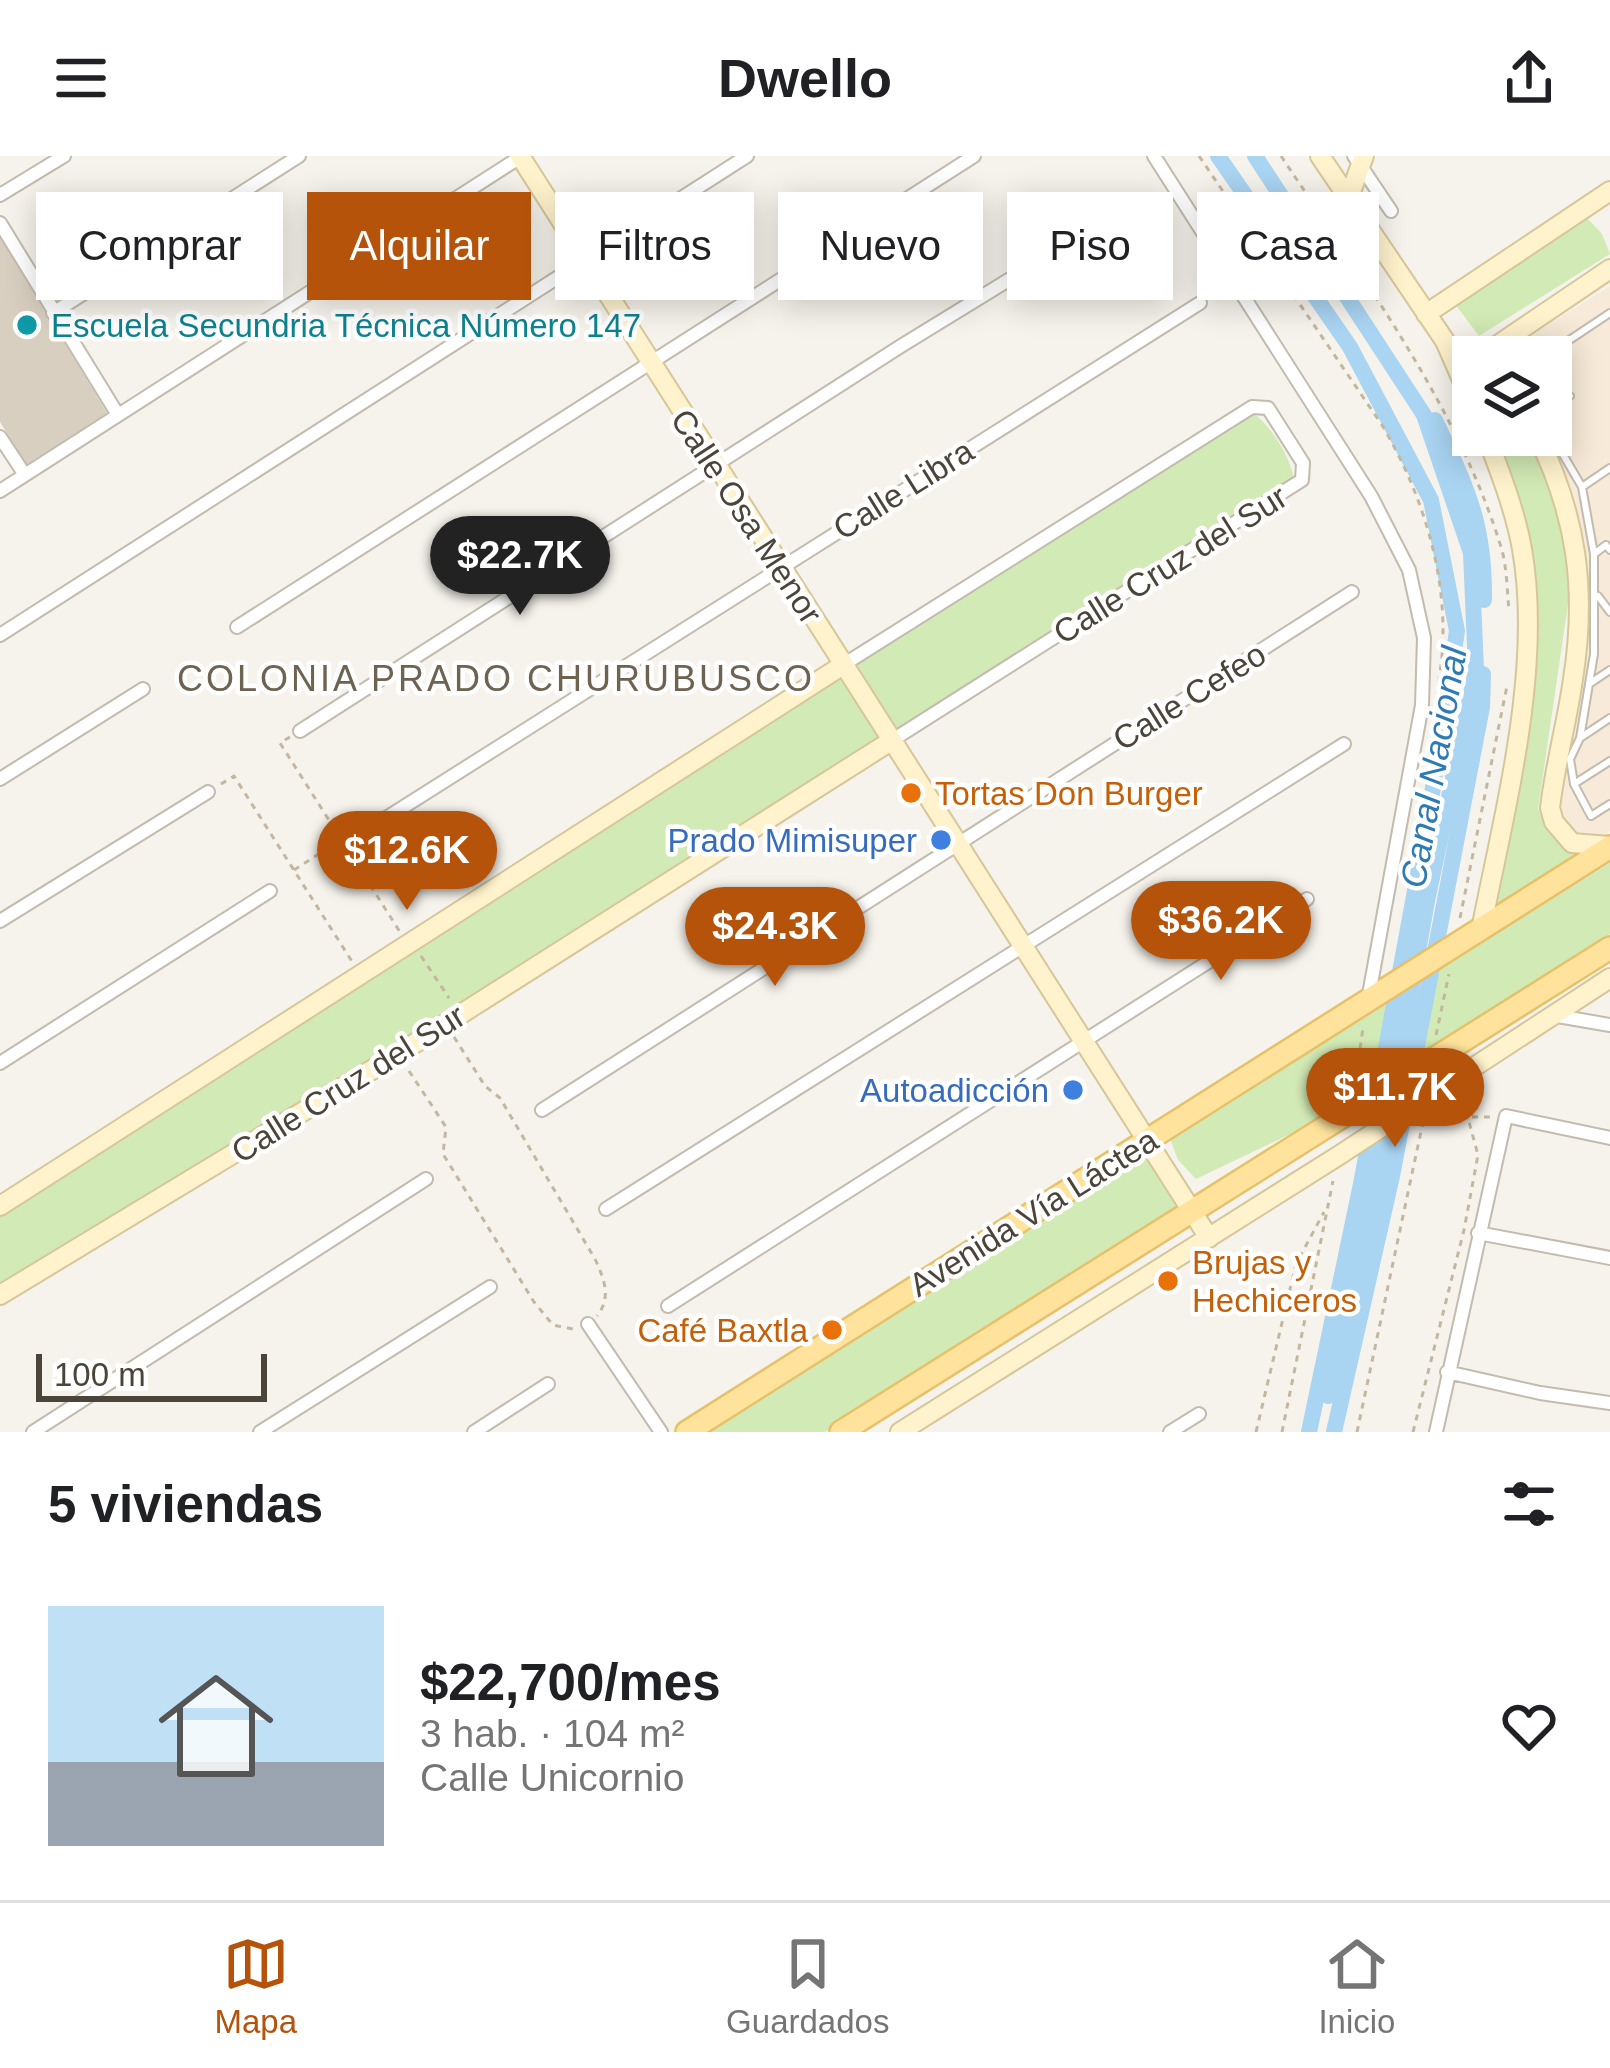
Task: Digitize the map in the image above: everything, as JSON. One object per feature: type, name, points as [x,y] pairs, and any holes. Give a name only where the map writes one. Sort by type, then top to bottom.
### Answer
[{"type":"main road","name":"Avenida Vía Láctea","points":[[687,1432],[1610,846]]},
{"type":"main road","points":[[841,1432],[1610,948]]},
{"type":"street","points":[[0,195],[64,156]]},
{"type":"street","points":[[53,313],[298,156]]},
{"type":"street","points":[[0,491],[521,156]]},
{"type":"street","name":"Calle Osa Menor","points":[[521,156],[555,211]]},
{"type":"street","points":[[692,192],[747,156]]},
{"type":"street","points":[[237,627],[974,156]]},
{"type":"street","points":[[1154,156],[1371,496],[1409,570],[1424,638],[1422,705],[1374,997]]},
{"type":"street","points":[[1320,156],[1343,192]]},
{"type":"street","points":[[1350,192],[1360,159]]},
{"type":"street","points":[[1360,159],[1391,211]]},
{"type":"street","points":[[1426,314],[1608,198]]},
{"type":"street","points":[[0,223],[118,416]]},
{"type":"street","points":[[1379,245],[1452,345]]},
{"type":"street","points":[[1513,336],[1610,268]]},
{"type":"street","points":[[0,635],[555,282]]},
{"type":"street","points":[[300,731],[1007,282]]},
{"type":"street","name":"Calle Osa Menor","points":[[610,300],[1209,1238]]},
{"type":"street","name":"Calle Libra","points":[[364,832],[1200,303]]},
{"type":"street","points":[[1445,341],[1452,345]]},
{"type":"street","name":"Calle Cruz del Sur","points":[[0,1206],[1252,407],[1268,408],[1303,463],[1302,480],[398,1054],[0,1295]]},
{"type":"street","points":[[0,436],[25,475]]},
{"type":"street","points":[[1481,930],[1525,685],[1522,550],[1493,456]]},
{"type":"street","points":[[1546,456],[1565,500],[1580,573],[1574,677],[1550,808],[1554,822],[1572,844],[1610,846]]},
{"type":"street","name":"Calle Cefeo","points":[[542,1110],[1352,592]]},
{"type":"street","points":[[0,778],[143,689]]},
{"type":"street","points":[[606,1209],[1344,744]]},
{"type":"street","points":[[0,921],[208,792]]},
{"type":"street","points":[[0,1063],[270,892]]},
{"type":"street","points":[[668,1306],[1307,899]]},
{"type":"street","points":[[900,1432],[1610,978]]},
{"type":"street","points":[[1551,1015],[1610,1025]]},
{"type":"street","points":[[1436,1432],[1506,1116],[1610,1138]]},
{"type":"street","points":[[33,1432],[426,1179]]},
{"type":"street","points":[[1478,1234],[1610,1258]]},
{"type":"street","points":[[260,1432],[490,1288]]},
{"type":"street","points":[[588,1324],[661,1432]]},
{"type":"street","points":[[1447,1372],[1540,1394],[1610,1403]]},
{"type":"street","points":[[474,1432],[548,1384]]},
{"type":"street","points":[[1169,1432],[1199,1414]]},
{"type":"lane","points":[[1572,338],[1610,313]]},
{"type":"lane","points":[[1564,456],[1582,487],[1597,594],[1589,684],[1580,738],[1570,759],[1574,784],[1591,816],[1610,804]]},
{"type":"lane","points":[[1582,487],[1610,469]]},
{"type":"lane","points":[[1594,554],[1606,545],[1610,550]]},
{"type":"lane","points":[[1597,594],[1610,612]]},
{"type":"lane","points":[[1589,684],[1610,670]]},
{"type":"lane","points":[[1580,738],[1610,718]]},
{"type":"lane","points":[[1574,784],[1610,761]]},
{"type":"path","points":[[1281,156],[1402,339],[1470,465],[1502,551],[1509,610]]},
{"type":"path","points":[[1201,157],[1407,467],[1429,524],[1445,647],[1436,694]]},
{"type":"path","points":[[1422,1067],[1509,674]]},
{"type":"path","points":[[300,731],[280,742],[410,943],[485,1086],[500,1098],[595,1259],[607,1285],[602,1311],[588,1324],[570,1331],[553,1325],[534,1302],[442,1154],[446,1127],[398,1054]]},
{"type":"path","points":[[208,792],[234,776],[360,974]]},
{"type":"path","points":[[293,870],[342,839]]},
{"type":"path","points":[[1353,1110],[1374,997]]},
{"type":"path","points":[[1413,1432],[1478,1155],[1456,1077]]},
{"type":"path","points":[[1357,1432],[1429,1095]]},
{"type":"path","points":[[1470,1117],[1506,1116]]},
{"type":"path","points":[[1282,1432],[1328,1204],[1344,1152]]},
{"type":"path","points":[[1256,1432],[1296,1264],[1328,1204]]},
{"type":"shaded area","points":[[1610,286],[1610,831],[1601,837],[1578,837],[1566,827],[1560,811],[1580,695],[1588,573],[1573,498],[1555,456],[1572,456],[1572,336],[1532,335]]},
{"type":"green space","points":[[1587,218],[1602,234],[1610,254],[1479,336],[1455,304]]},
{"type":"green space","points":[[1253,413],[1279,442],[1294,479],[872,751],[0,1290],[0,1213]]},
{"type":"green space","points":[[1499,456],[1536,456],[1555,505],[1572,577],[1538,809],[1552,837],[1582,856],[1497,909],[1530,673],[1525,547]]},
{"type":"green space","points":[[1610,863],[1610,934],[1307,1126],[1196,1179],[1178,1160],[1169,1136]]},
{"type":"green space","points":[[1139,1148],[1177,1208],[825,1432],[701,1432]]},
{"type":"building","name":"Escuela Secundria Técnica Número 147","points":[[0,236],[107,413],[28,466],[0,422]]},
{"type":"waterway","name":"Canal Nacional","points":[[1218,156],[1350,347],[1431,500],[1457,631],[1428,820],[1361,1184],[1309,1432]]},
{"type":"waterway","name":"Canal Nacional","points":[[1255,156],[1424,415],[1471,553],[1476,670],[1427,901],[1384,1143],[1328,1396]]},
{"type":"waterway","name":"Canal Nacional","points":[[1435,420],[1472,507],[1484,600]]},
{"type":"waterway","name":"Canal Nacional","points":[[1334,1432],[1392,1176],[1482,707],[1483,674]]},
{"type":"place","name":"Escuela Secundria Técnica Número 147","points":[[27,325]]},
{"type":"place","name":"Tortas Don Burger","points":[[911,793]]},
{"type":"place","name":"Prado Mimisuper","points":[[941,840]]},
{"type":"place","name":"Autoadicción","points":[[1073,1090]]},
{"type":"place","name":"Brujas y Hechiceros","points":[[1168,1281]]},
{"type":"place","name":"Café Baxtla","points":[[832,1330]]},
{"type":"district","name":"COLONIA PRADO CHURUBUSCO","points":[[496,678]]}]
